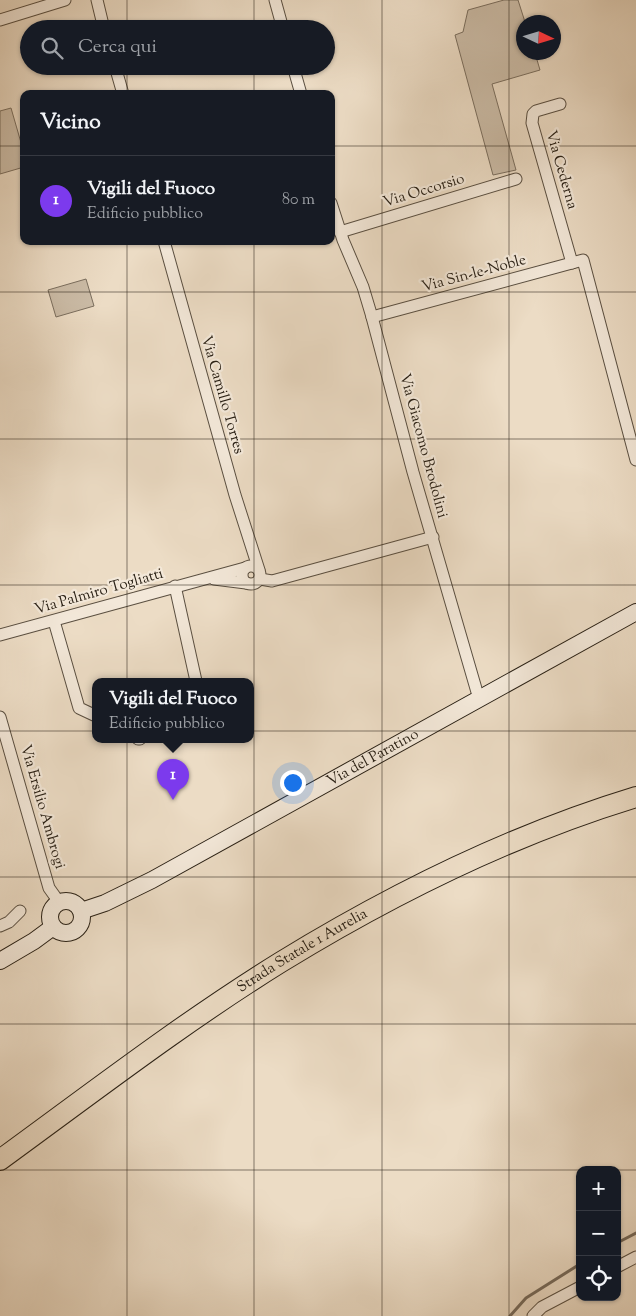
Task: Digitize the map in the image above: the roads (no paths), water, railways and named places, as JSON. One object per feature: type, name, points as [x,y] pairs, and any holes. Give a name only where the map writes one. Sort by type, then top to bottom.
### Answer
[{"type":"highway","name":"Strada Statale 1 Aurelia","points":[[0,1145],[211,993],[352,906],[425,868],[498,834],[592,798],[636,785]]},
{"type":"highway","name":"Strada Statale 1 Aurelia","points":[[0,1160],[221,1002],[280,963],[358,917],[430,879],[502,846],[594,810],[636,798]]},
{"type":"main road","name":"Via del Paratino","points":[[81,910],[105,903],[152,880],[636,612]]},
{"type":"main road","points":[[59,902],[72,902],[81,910],[81,922],[74,932],[62,933],[53,927],[50,913],[59,902]]},
{"type":"main road","points":[[0,961],[34,941],[53,927]]},
{"type":"street","points":[[0,20],[65,0]]},
{"type":"street","points":[[96,0],[102,20]]},
{"type":"street","points":[[275,0],[281,20]]},
{"type":"street","points":[[117,75],[121,90]]},
{"type":"street","points":[[295,75],[299,90]]},
{"type":"street","name":"Via Cederna","points":[[560,104],[536,111],[533,114],[532,123],[572,264]]},
{"type":"street","name":"Via Occorsio","points":[[340,232],[516,179]]},
{"type":"street","name":"Via Giacomo Brodolini","points":[[335,216],[372,317],[479,698]]},
{"type":"street","name":"Via Camillo Torres","points":[[165,245],[254,568],[242,576],[246,584]]},
{"type":"street","name":"Via Sin-le-Noble","points":[[372,317],[583,260],[635,453]]},
{"type":"street","name":"Via Palmiro Togliatti","points":[[0,635],[207,578],[254,568],[272,581],[433,537]]},
{"type":"street","points":[[246,584],[255,584],[254,568]]},
{"type":"street","name":"Via Palmiro Togliatti","points":[[207,578],[246,584]]},
{"type":"street","points":[[175,586],[195,678]]},
{"type":"street","points":[[54,621],[79,708],[92,714]]},
{"type":"street","name":"Via Ersilio Ambrogi","points":[[0,717],[50,888],[59,902]]},
{"type":"street","points":[[0,926],[9,922],[20,911]]},
{"type":"street","points":[[621,1265],[636,1257]]},
{"type":"street","points":[[533,1316],[542,1307],[576,1289]]},
{"type":"waterway","points":[[621,1241],[636,1233]]},
{"type":"waterway","points":[[510,1316],[526,1298],[576,1267]]},
{"type":"place","name":"Vigili del Fuoco","points":[[173,800]]}]
